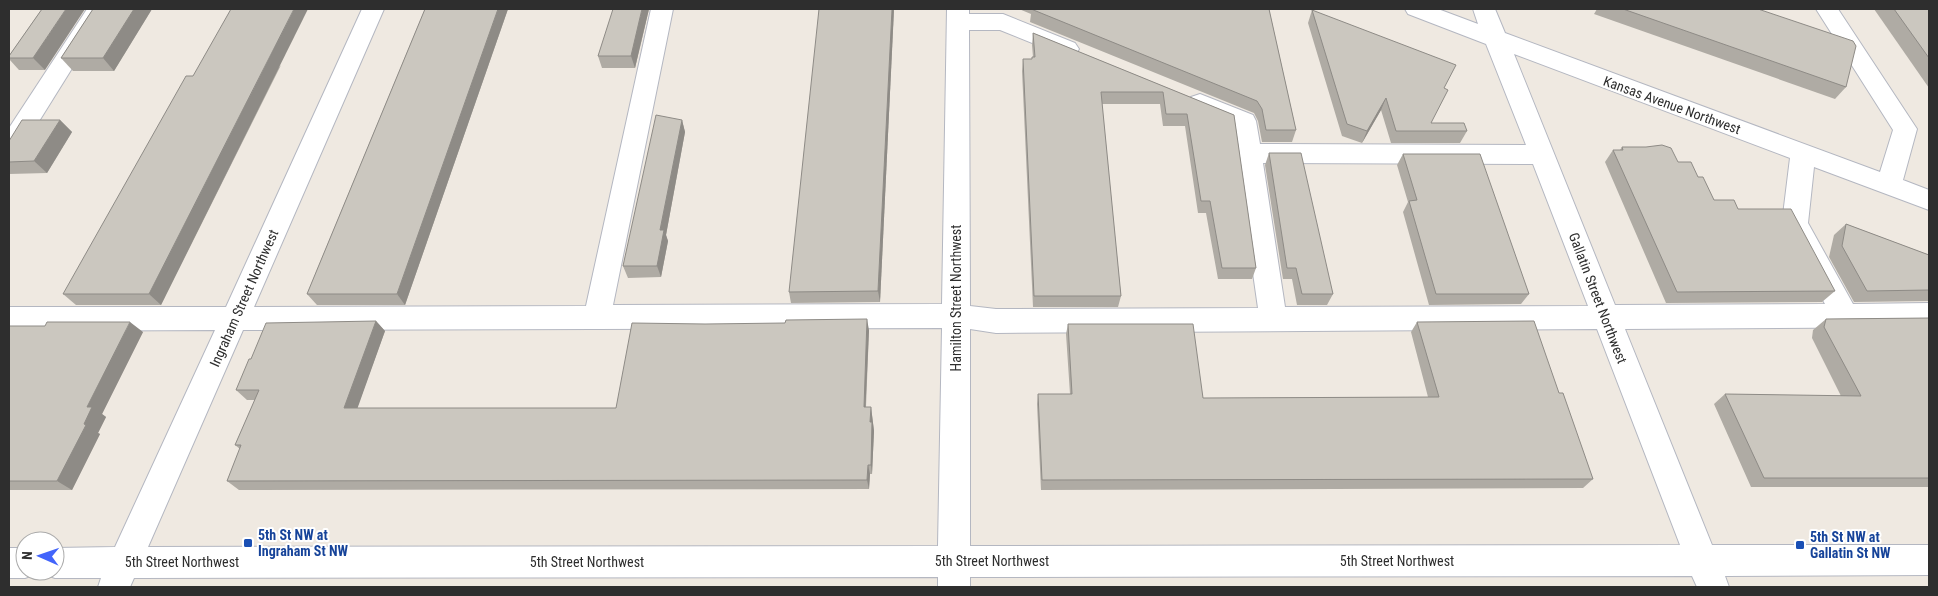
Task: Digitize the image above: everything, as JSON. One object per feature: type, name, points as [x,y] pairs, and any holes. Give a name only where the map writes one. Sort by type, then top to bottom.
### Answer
[{"type":"street","points":[[9,148],[98,9]]},
{"type":"street","name":"Ingraham Street Northwest","points":[[120,575],[373,9]]},
{"type":"street","points":[[597,318],[662,9]]},
{"type":"street","name":"Kansas Avenue Northwest","points":[[1416,9],[1929,200]]},
{"type":"street","name":"Gallatin Street Northwest","points":[[1484,9],[1708,574]]},
{"type":"street","points":[[1827,9],[1905,129],[1889,185]]},
{"type":"street","points":[[958,15],[1002,22],[1092,59]]},
{"type":"street","name":"Hamilton Street Northwest","points":[[954,574],[958,15]]},
{"type":"street","points":[[1182,95],[1244,121],[1273,319]]},
{"type":"street","points":[[1249,153],[1542,155]]},
{"type":"street","points":[[1803,153],[1795,223],[1845,315]]},
{"type":"street","points":[[9,319],[956,316],[996,321],[1929,315]]},
{"type":"street","name":"5th Street Northwest","points":[[65,565],[120,575],[1708,574],[1929,560]]},
{"type":"building","points":[[42,9],[66,9],[33,58],[9,58],[9,56]]},
{"type":"building","points":[[93,9],[134,9],[103,58],[61,58]]},
{"type":"building","points":[[231,9],[294,9],[149,294],[63,294],[186,76],[193,76]]},
{"type":"building","points":[[425,9],[498,9],[397,294],[307,294]]},
{"type":"building","points":[[613,9],[642,9],[631,56],[598,56]]},
{"type":"building","points":[[819,9],[892,9],[878,291],[789,292]]},
{"type":"building","points":[[1031,9],[1269,9],[1296,130],[1266,130],[1262,109],[1257,101]]},
{"type":"building","points":[[1623,9],[1758,9],[1853,41],[1856,46],[1846,87]]},
{"type":"building","points":[[1894,9],[1929,9],[1929,58]]},
{"type":"building","points":[[1312,10],[1456,65],[1444,88],[1448,90],[1431,123],[1464,123],[1467,131],[1396,131],[1386,98],[1367,131],[1347,124]]},
{"type":"building","points":[[1033,33],[1234,115],[1256,268],[1222,268],[1210,201],[1201,201],[1187,114],[1166,114],[1163,92],[1101,92],[1121,296],[1034,296],[1023,59],[1035,57]]},
{"type":"building","points":[[656,115],[682,120],[660,230],[664,230],[657,266],[623,266]]},
{"type":"building","points":[[22,120],[60,120],[34,161],[9,162],[9,141]]},
{"type":"building","points":[[1662,145],[1671,148],[1678,162],[1691,162],[1698,177],[1703,177],[1714,200],[1734,200],[1738,209],[1791,209],[1835,291],[1677,292],[1613,150],[1623,150],[1622,147]]},
{"type":"building","points":[[1269,153],[1301,153],[1333,294],[1302,294],[1296,268],[1287,268]]},
{"type":"building","points":[[1403,154],[1480,154],[1529,294],[1436,294],[1409,201],[1417,200]]},
{"type":"building","points":[[1846,224],[1929,255],[1929,290],[1867,291],[1842,246]]},
{"type":"building","points":[[1929,318],[1929,478],[1764,478],[1725,394],[1861,396],[1824,327],[1826,319]]},
{"type":"building","points":[[867,319],[864,407],[871,407],[870,422],[872,422],[871,465],[868,465],[867,480],[227,481],[241,445],[235,445],[259,390],[236,390],[266,323],[376,321],[344,408],[616,408],[632,323],[785,323],[786,320]]},
{"type":"building","points":[[1534,321],[1559,393],[1563,393],[1593,479],[1042,480],[1038,394],[1072,394],[1068,324],[1193,324],[1203,398],[1439,397],[1417,322]]},
{"type":"building","points":[[47,322],[130,322],[87,407],[92,407],[84,424],[86,425],[57,481],[9,481],[9,326],[45,326]]},
{"type":"place","name":"5th St NW at Ingraham St NW","points":[[248,543]]},
{"type":"place","name":"5th St NW at Gallatin St NW","points":[[1800,545]]}]
